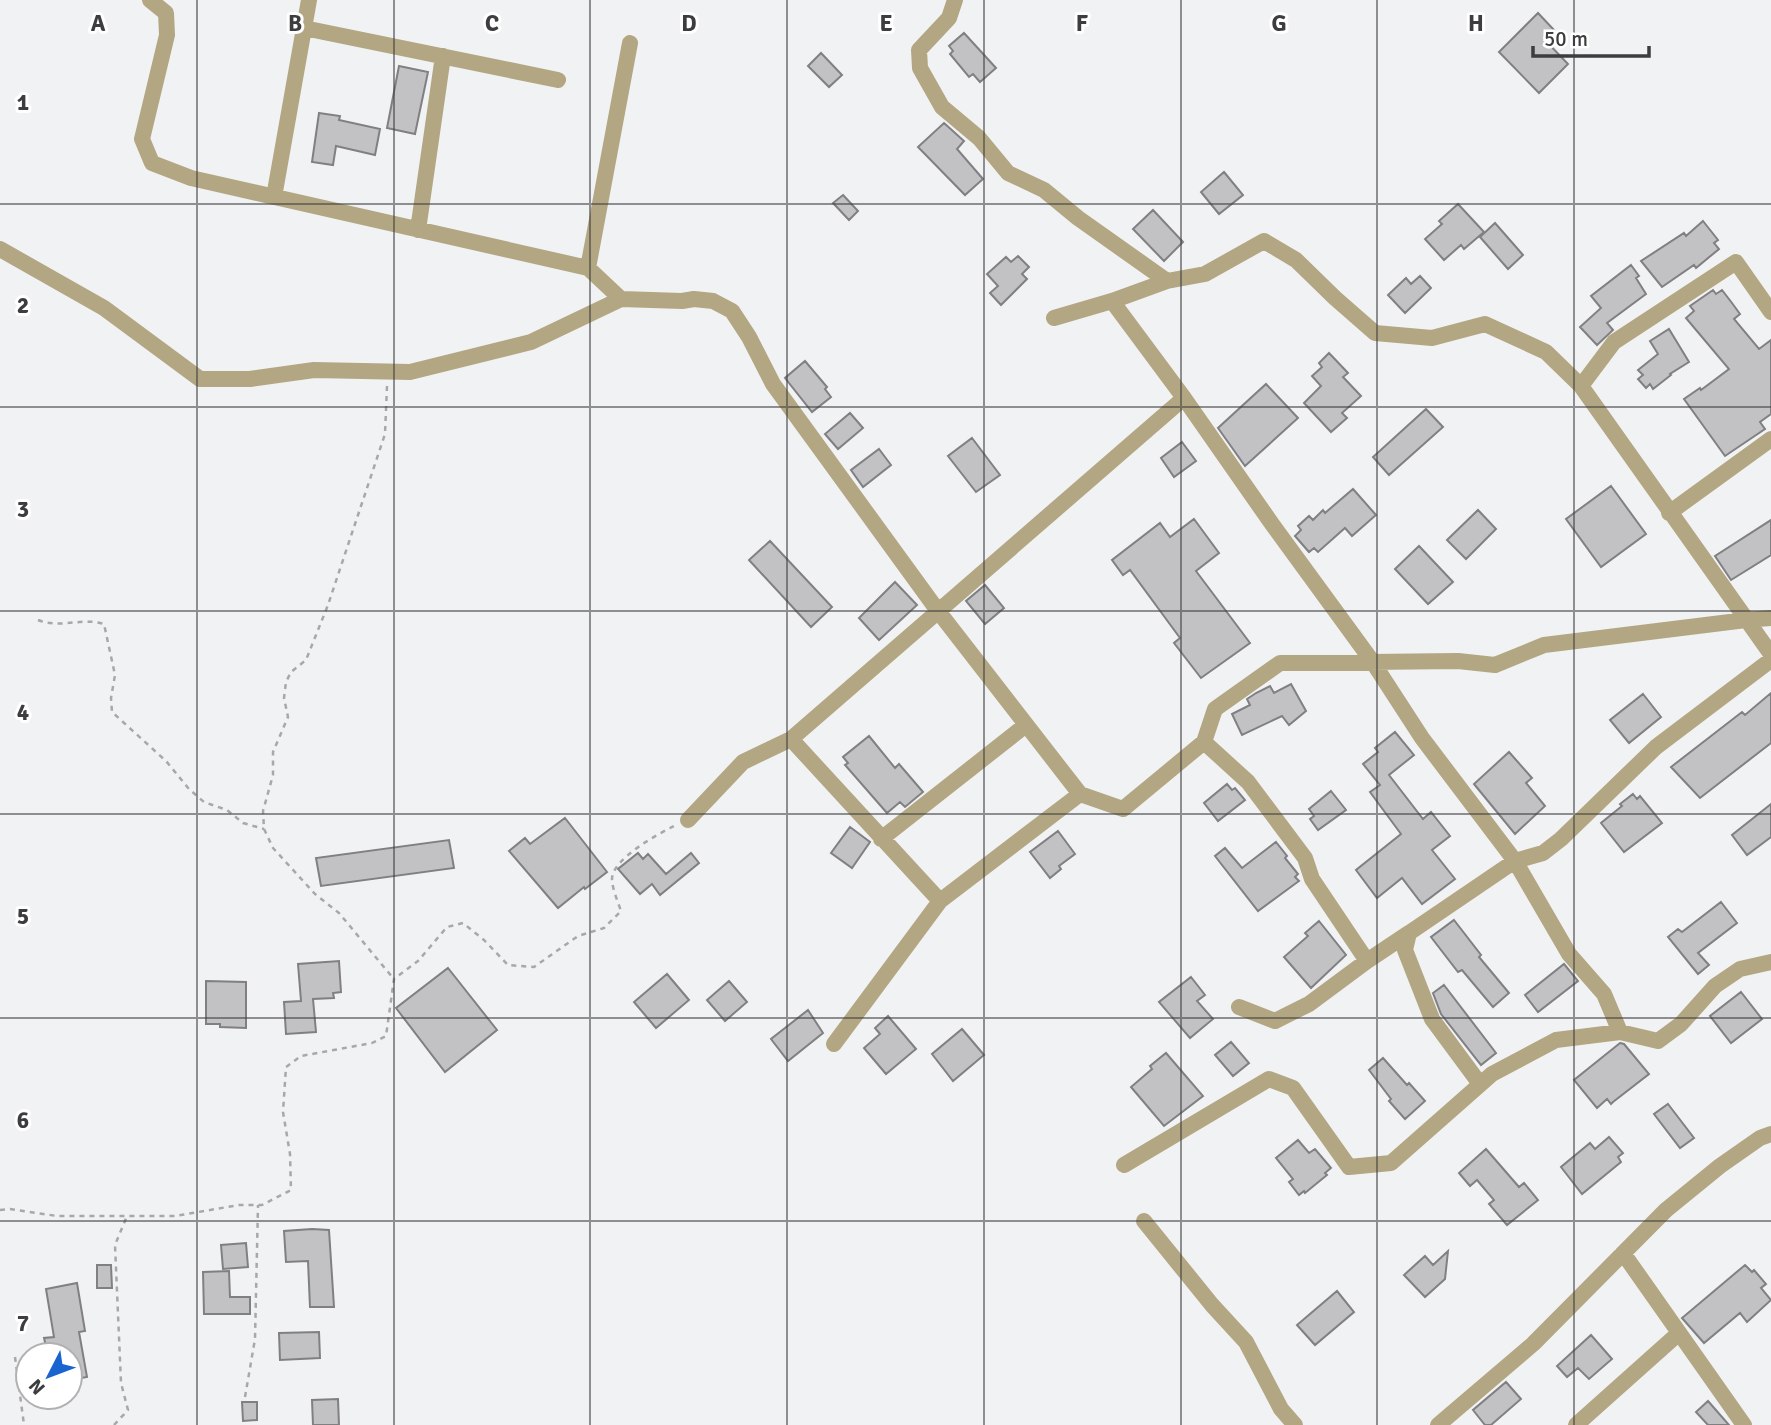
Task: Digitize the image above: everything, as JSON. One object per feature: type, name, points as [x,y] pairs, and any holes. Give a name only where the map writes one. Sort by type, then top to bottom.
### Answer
[{"type":"street","points":[[150,0],[167,7],[167,35],[142,139],[152,163],[191,178],[588,268],[621,299]]},
{"type":"street","points":[[274,197],[309,0]]},
{"type":"street","points":[[955,0],[949,18],[919,50],[920,68],[942,107],[979,138],[1008,173],[1044,190],[1078,218],[1167,281]]},
{"type":"street","points":[[304,28],[558,80]]},
{"type":"street","points":[[588,268],[630,43]]},
{"type":"street","points":[[418,230],[443,56]]},
{"type":"street","points":[[1055,318],[1167,281],[1205,274],[1264,241],[1296,260],[1375,332],[1432,338],[1485,324],[1546,352],[1581,386],[1771,654]]},
{"type":"street","points":[[0,249],[104,308],[200,379],[250,379],[314,370],[410,372],[531,342],[621,299],[713,301],[732,311],[774,384],[938,611],[1080,794],[1123,809],[1204,742],[1215,709],[1280,663],[1458,661],[1495,665],[1544,645],[1771,618]]},
{"type":"street","points":[[1581,386],[1614,342],[1735,262],[1771,312]]},
{"type":"street","points":[[1112,301],[1373,661],[1422,737],[1515,861],[1569,954],[1604,993],[1619,1032]]},
{"type":"street","points":[[688,820],[743,762],[791,739],[1184,398]]},
{"type":"street","points":[[1669,513],[1771,439]]},
{"type":"street","points":[[1239,1007],[1275,1021],[1309,1004],[1367,961],[1515,861],[1543,853],[1561,839],[1656,747],[1771,660]]},
{"type":"street","points":[[881,839],[1026,725]]},
{"type":"street","points":[[791,739],[940,901]]},
{"type":"street","points":[[1204,742],[1248,782],[1306,858],[1312,879],[1367,961]]},
{"type":"street","points":[[834,1044],[940,901],[1080,794]]},
{"type":"street","points":[[1409,933],[1405,950],[1432,1019],[1480,1084]]},
{"type":"street","points":[[1124,1165],[1269,1079],[1293,1088],[1349,1167],[1391,1163],[1492,1074],[1556,1040],[1619,1032],[1658,1041],[1681,1024],[1715,986],[1740,969],[1771,962]]},
{"type":"street","points":[[1449,1421],[1533,1344],[1666,1210],[1720,1166],[1760,1138],[1771,1134]]},
{"type":"street","points":[[1144,1221],[1212,1305],[1246,1342],[1281,1409],[1295,1425]]},
{"type":"street","points":[[1623,1253],[1744,1425]]},
{"type":"street","points":[[1576,1425],[1679,1333]]},
{"type":"path","points":[[388,372],[385,434],[370,480],[314,643],[306,660],[285,682],[288,717],[273,752],[273,775],[263,811],[264,829],[273,848],[315,894],[340,913],[394,979]]},
{"type":"path","points":[[38,620],[50,625],[93,621],[104,624],[115,675],[111,698],[112,712],[166,761],[189,789],[204,802],[227,810],[243,823],[264,829]]},
{"type":"path","points":[[0,1210],[57,1216],[175,1216],[239,1205],[258,1205],[291,1190],[290,1154],[283,1112],[286,1067],[301,1056],[372,1043],[386,1036],[394,979],[418,961],[447,927],[463,923],[508,965],[534,967],[579,936],[604,928],[621,911],[611,878],[616,865],[653,837],[688,820]]},
{"type":"path","points":[[244,1397],[255,1339],[258,1205]]},
{"type":"path","points":[[114,1425],[128,1410],[121,1384],[115,1245],[127,1216]]},
{"type":"building","points":[[1538,13],[1554,30],[1544,39],[1568,64],[1539,93],[1499,52]]},
{"type":"building","points":[[964,33],[996,68],[980,82],[973,74],[969,77],[950,54],[953,51],[949,46]]},
{"type":"building","points":[[821,53],[842,75],[829,87],[808,66]]},
{"type":"building","points":[[399,66],[428,72],[415,134],[387,128]]},
{"type":"building","points":[[319,113],[340,116],[339,120],[380,129],[375,155],[336,146],[333,165],[312,162]]},
{"type":"building","points":[[944,123],[964,141],[957,149],[983,179],[965,195],[918,147]]},
{"type":"building","points":[[1224,172],[1243,195],[1219,214],[1201,192]]},
{"type":"building","points":[[843,195],[858,211],[849,220],[833,203]]},
{"type":"building","points":[[1458,204],[1484,232],[1464,249],[1461,245],[1444,260],[1425,239],[1442,224],[1439,221]]},
{"type":"building","points":[[1153,210],[1183,242],[1164,261],[1133,229]]},
{"type":"building","points":[[1703,221],[1718,240],[1714,243],[1719,249],[1696,268],[1694,265],[1662,287],[1641,261],[1684,233],[1686,236]]},
{"type":"building","points":[[1495,223],[1523,255],[1508,269],[1480,237]]},
{"type":"building","points":[[1018,256],[1029,267],[1022,274],[1027,279],[1001,305],[990,293],[998,286],[987,274],[1006,257],[1011,262]]},
{"type":"building","points":[[1631,265],[1646,294],[1607,323],[1613,330],[1597,345],[1580,327],[1601,308],[1591,296]]},
{"type":"building","points":[[1420,276],[1431,288],[1405,313],[1388,295],[1406,278],[1411,284]]},
{"type":"building","points":[[1713,290],[1716,294],[1722,290],[1740,314],[1734,319],[1759,349],[1771,340],[1771,414],[1760,422],[1765,429],[1725,456],[1684,399],[1729,369],[1686,318],[1694,311],[1690,306]]},
{"type":"building","points":[[1669,329],[1689,362],[1653,389],[1650,384],[1646,388],[1638,379],[1643,375],[1638,370],[1658,354],[1650,341]]},
{"type":"building","points":[[1329,353],[1348,373],[1343,377],[1361,396],[1342,413],[1347,418],[1331,432],[1304,403],[1321,386],[1312,376],[1322,367],[1319,363]]},
{"type":"building","points":[[805,361],[827,387],[825,389],[831,397],[812,412],[785,378]]},
{"type":"building","points":[[1266,384],[1298,418],[1245,466],[1218,428]]},
{"type":"building","points":[[1426,409],[1443,427],[1389,475],[1373,457]]},
{"type":"building","points":[[850,413],[863,428],[838,449],[825,434]]},
{"type":"building","points":[[972,438],[1000,475],[976,492],[948,456]]},
{"type":"building","points":[[1182,442],[1196,461],[1174,477],[1161,458]]},
{"type":"building","points":[[879,449],[891,465],[863,487],[851,470]]},
{"type":"building","points":[[1611,486],[1646,534],[1601,567],[1566,519]]},
{"type":"building","points":[[1353,489],[1376,515],[1352,536],[1345,528],[1318,552],[1314,548],[1309,552],[1295,536],[1301,530],[1298,526],[1309,516],[1313,520],[1323,510],[1325,513]]},
{"type":"building","points":[[1478,510],[1496,529],[1466,559],[1447,540]]},
{"type":"building","points":[[1194,519],[1219,553],[1196,571],[1250,643],[1201,678],[1174,643],[1180,638],[1130,570],[1123,575],[1112,560],[1160,523],[1170,537]]},
{"type":"building","points":[[1771,520],[1771,555],[1731,580],[1715,556]]},
{"type":"building","points":[[770,541],[832,607],[811,627],[749,560]]},
{"type":"building","points":[[1419,546],[1453,582],[1428,604],[1395,569]]},
{"type":"building","points":[[895,582],[917,605],[879,640],[859,618]]},
{"type":"building","points":[[985,585],[1004,608],[985,624],[966,601]]},
{"type":"building","points":[[1291,684],[1306,711],[1289,725],[1282,716],[1242,735],[1232,714],[1250,705],[1247,699],[1256,693],[1270,686],[1274,693]]},
{"type":"building","points":[[1771,693],[1771,743],[1700,798],[1671,767],[1742,712],[1745,715]]},
{"type":"building","points":[[1643,694],[1661,717],[1629,743],[1610,720]]},
{"type":"building","points":[[1395,732],[1414,755],[1389,775],[1423,819],[1431,812],[1450,836],[1432,850],[1455,879],[1422,904],[1402,878],[1377,898],[1356,870],[1401,834],[1370,792],[1380,785],[1363,764],[1378,752],[1375,748]]},
{"type":"building","points":[[869,736],[895,768],[899,764],[923,792],[905,807],[900,802],[887,813],[845,765],[848,763],[843,757]]},
{"type":"building","points":[[1509,752],[1532,778],[1526,783],[1545,806],[1515,834],[1474,784]]},
{"type":"building","points":[[1227,784],[1232,790],[1235,788],[1245,800],[1218,821],[1204,803]]},
{"type":"building","points":[[1331,791],[1346,810],[1318,830],[1310,819],[1314,816],[1309,809]]},
{"type":"building","points":[[1633,794],[1637,799],[1640,796],[1662,823],[1624,852],[1601,823]]},
{"type":"building","points":[[1771,804],[1771,837],[1747,855],[1732,835]]},
{"type":"building","points":[[565,818],[607,872],[558,908],[509,851],[525,838],[530,844]]},
{"type":"building","points":[[850,827],[870,842],[852,868],[831,853]]},
{"type":"building","points":[[1058,831],[1075,854],[1059,866],[1061,869],[1050,878],[1030,852]]},
{"type":"building","points":[[449,840],[454,868],[321,886],[316,858]]},
{"type":"building","points":[[1276,842],[1298,874],[1295,877],[1299,881],[1258,911],[1215,856],[1225,848],[1242,868]]},
{"type":"building","points":[[638,853],[643,859],[648,854],[666,874],[691,853],[699,863],[660,895],[652,884],[640,894],[618,869]]},
{"type":"building","points":[[1721,902],[1737,923],[1698,953],[1709,965],[1698,974],[1668,937],[1678,929],[1682,932]]},
{"type":"building","points":[[1454,920],[1481,955],[1479,957],[1509,993],[1493,1007],[1462,970],[1458,972],[1431,937]]},
{"type":"building","points":[[1319,921],[1346,955],[1311,988],[1284,957],[1308,936],[1305,933]]},
{"type":"building","points":[[339,961],[341,992],[333,993],[334,998],[313,999],[316,1032],[286,1034],[284,1002],[301,1001],[298,964]]},
{"type":"building","points":[[1564,964],[1578,981],[1538,1012],[1525,995]]},
{"type":"building","points":[[448,968],[497,1030],[445,1072],[396,1008]]},
{"type":"building","points":[[667,974],[689,1000],[656,1028],[634,1002]]},
{"type":"building","points":[[1191,977],[1205,995],[1197,1001],[1213,1019],[1190,1038],[1159,1002]]},
{"type":"building","points":[[206,981],[246,982],[246,1028],[206,1024]]},
{"type":"building","points":[[729,981],[747,1002],[725,1021],[707,1000]]},
{"type":"building","points":[[1444,985],[1496,1053],[1481,1065],[1441,1014],[1433,993]]},
{"type":"building","points":[[1741,992],[1762,1019],[1731,1043],[1710,1016]]},
{"type":"building","points":[[808,1010],[823,1033],[788,1061],[771,1039]]},
{"type":"building","points":[[888,1016],[916,1049],[886,1074],[864,1048],[880,1034],[875,1028]]},
{"type":"building","points":[[962,1029],[984,1055],[953,1081],[932,1054]]},
{"type":"building","points":[[1231,1042],[1249,1063],[1233,1076],[1215,1055]]},
{"type":"building","points":[[1620,1043],[1624,1044],[1649,1074],[1611,1104],[1607,1099],[1597,1108],[1574,1080]]},
{"type":"building","points":[[1166,1053],[1203,1096],[1164,1126],[1131,1087]]},
{"type":"building","points":[[1383,1058],[1425,1101],[1405,1119],[1389,1101],[1391,1099],[1369,1070]]},
{"type":"building","points":[[1668,1104],[1694,1138],[1680,1148],[1654,1114]]},
{"type":"building","points":[[1609,1137],[1623,1153],[1618,1157],[1621,1162],[1582,1194],[1561,1167],[1590,1143],[1595,1149]]},
{"type":"building","points":[[1298,1140],[1309,1153],[1315,1149],[1331,1168],[1325,1173],[1327,1175],[1299,1195],[1289,1182],[1293,1179],[1276,1158]]},
{"type":"building","points":[[1486,1149],[1519,1187],[1524,1183],[1538,1200],[1507,1225],[1489,1204],[1494,1200],[1477,1180],[1470,1186],[1459,1173]]},
{"type":"building","points":[[329,1230],[334,1307],[310,1307],[308,1261],[286,1262],[284,1231]]},
{"type":"building","points":[[246,1243],[248,1267],[223,1269],[221,1245]]},
{"type":"building","points":[[1448,1251],[1445,1279],[1425,1297],[1404,1275],[1425,1256],[1433,1265]]},
{"type":"building","points":[[97,1265],[111,1265],[112,1288],[97,1288]]},
{"type":"building","points":[[1745,1265],[1752,1272],[1754,1270],[1766,1284],[1761,1288],[1771,1300],[1747,1322],[1740,1313],[1704,1343],[1682,1318]]},
{"type":"building","points":[[229,1271],[230,1297],[250,1297],[250,1314],[204,1314],[203,1272]]},
{"type":"building","points":[[77,1283],[85,1331],[79,1332],[81,1341],[45,1341],[44,1338],[54,1337],[46,1289]]},
{"type":"building","points":[[1337,1291],[1354,1312],[1315,1345],[1297,1325]]},
{"type":"building","points":[[319,1332],[320,1358],[280,1360],[279,1333]]},
{"type":"building","points":[[1591,1335],[1612,1359],[1589,1379],[1578,1368],[1567,1377],[1557,1366]]},
{"type":"building","points":[[1506,1382],[1521,1399],[1491,1425],[1485,1425],[1473,1410]]},
{"type":"building","points":[[338,1399],[339,1425],[313,1425],[312,1400]]},
{"type":"building","points":[[1708,1401],[1729,1425],[1708,1425],[1696,1412]]},
{"type":"building","points":[[242,1402],[257,1402],[257,1420],[243,1421]]}]
